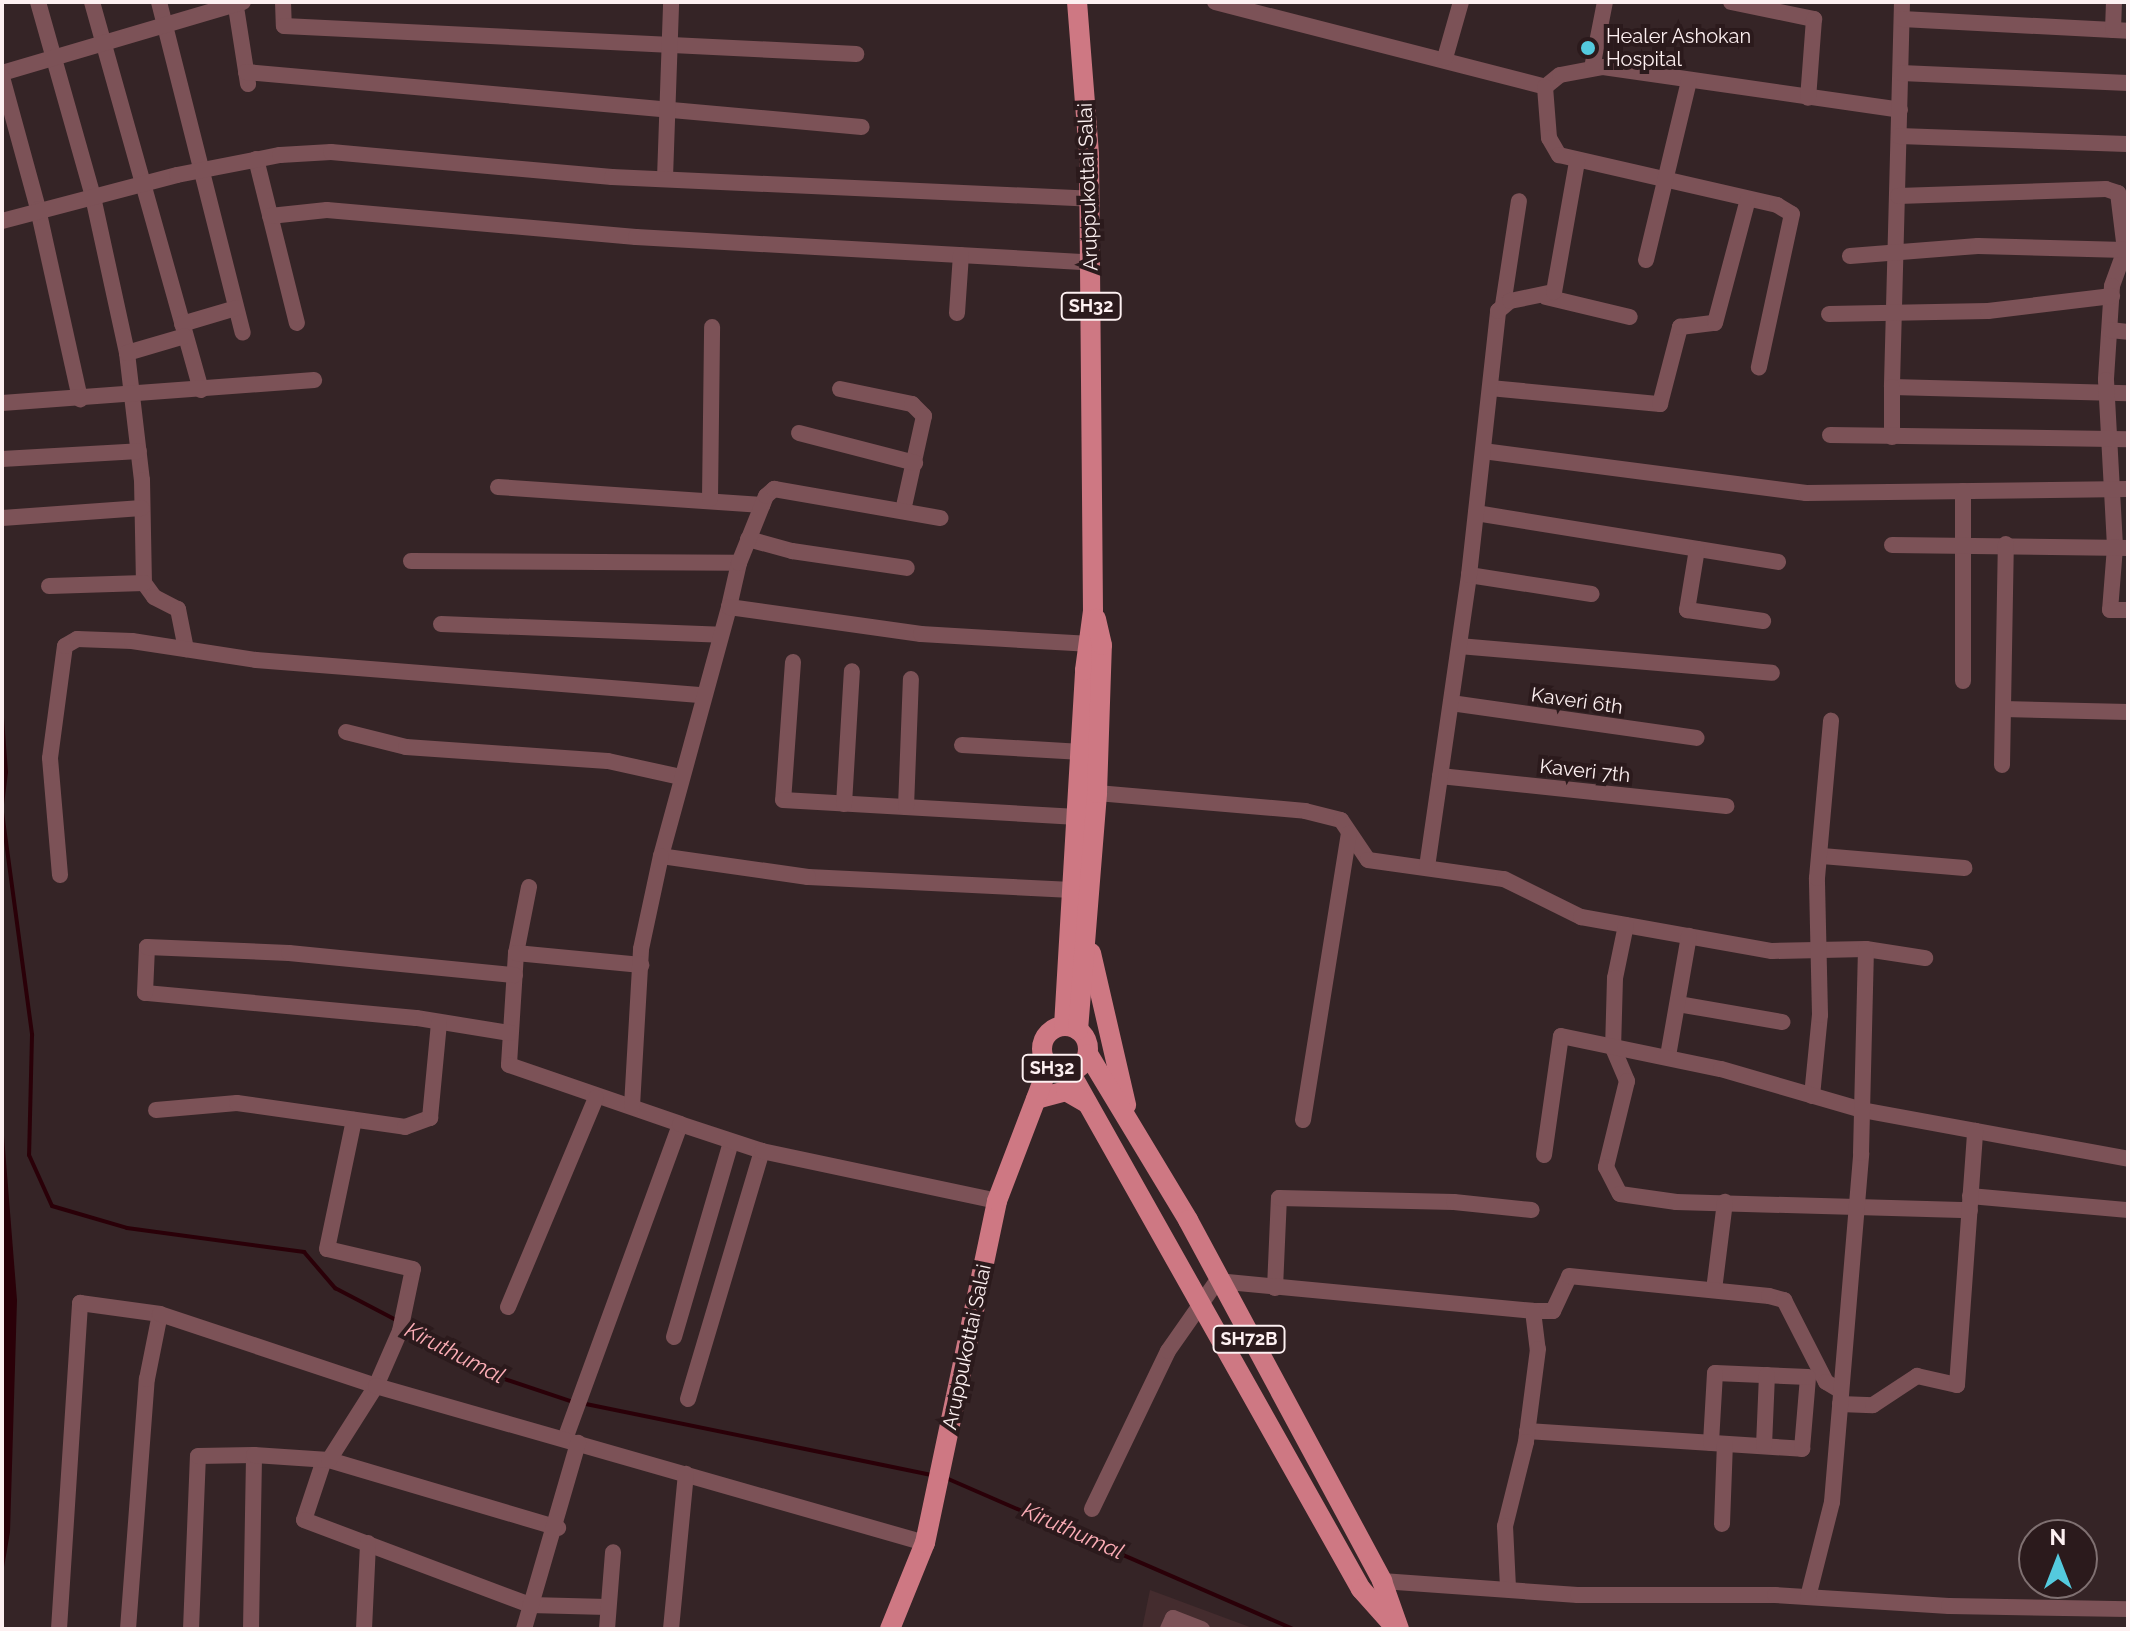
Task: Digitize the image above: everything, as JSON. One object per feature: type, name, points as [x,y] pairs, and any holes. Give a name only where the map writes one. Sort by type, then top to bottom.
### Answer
[{"type":"main road","name":"Aruppukottai Salai","points":[[1071,1028],[1072,890],[1087,644],[1093,611],[1090,199],[1077,2]]},
{"type":"main road","name":"Aruppukottai Salai","points":[[1071,1028],[1086,934],[1097,793],[1102,645],[1093,611]]},
{"type":"main road","points":[[1086,934],[1131,1125]]},
{"type":"main road","name":"SH32","points":[[1071,1028],[1087,1041],[1088,1054],[1070,1072],[1049,1065],[1042,1052],[1045,1038],[1071,1028]]},
{"type":"main road","name":"SH72B","points":[[1088,1054],[1131,1125],[1382,1581],[1398,1629]]},
{"type":"main road","name":"Aruppukottai Salai","points":[[890,1629],[925,1543],[997,1201],[1049,1065]]},
{"type":"main road","name":"SH72B","points":[[1070,1072],[1198,1307],[1361,1589],[1398,1629]]},
{"type":"main road","points":[[1036,1099],[1066,1091],[1087,1103]]},
{"type":"street","points":[[38,2],[93,197],[127,353],[139,451],[144,583],[149,593],[178,609],[186,649]]},
{"type":"street","points":[[92,2],[201,390]]},
{"type":"street","points":[[159,2],[168,28],[198,171],[243,333]]},
{"type":"street","points":[[283,2],[284,26],[856,54]]},
{"type":"street","points":[[665,178],[671,2]]},
{"type":"street","points":[[1215,2],[1445,58],[1545,87]]},
{"type":"street","points":[[1445,58],[1461,2]]},
{"type":"street","points":[[1592,68],[1605,2]]},
{"type":"street","points":[[1731,2],[1814,19],[1808,98]]},
{"type":"street","points":[[1892,437],[1902,2]]},
{"type":"street","points":[[1902,19],[2120,30],[2114,2]]},
{"type":"street","points":[[80,399],[38,209],[2,75],[56,57],[168,28],[239,4],[247,78],[862,127]]},
{"type":"street","points":[[1545,87],[1560,75],[1592,68],[1900,110]]},
{"type":"street","points":[[1901,73],[2128,83]]},
{"type":"street","points":[[1646,260],[1669,182],[1689,81]]},
{"type":"street","points":[[1545,87],[1552,147],[1577,161],[1786,209],[1793,222],[1759,367]]},
{"type":"street","points":[[1899,136],[2127,144]]},
{"type":"street","points":[[2,221],[38,209],[198,171],[256,159],[331,152],[665,178],[1090,199]]},
{"type":"street","points":[[256,159],[297,323]]},
{"type":"street","points":[[1546,297],[1556,287],[1577,161]]},
{"type":"street","points":[[1898,196],[2112,189],[2121,199],[2125,218],[2125,250],[2121,274],[2112,296],[2109,394],[2110,488],[2121,547],[2110,610],[2128,610]]},
{"type":"street","points":[[1490,388],[1660,404],[1680,327],[1715,323],[1748,199]]},
{"type":"street","points":[[1427,867],[1469,575],[1490,388],[1519,201]]},
{"type":"street","points":[[270,216],[327,210],[636,237],[1090,262]]},
{"type":"street","points":[[1850,256],[1978,246],[2125,250]]},
{"type":"street","points":[[957,313],[961,255]]},
{"type":"street","points":[[1829,314],[1988,311],[2112,296]]},
{"type":"street","points":[[1503,305],[1546,297],[1630,317]]},
{"type":"street","points":[[127,353],[236,308]]},
{"type":"street","points":[[710,499],[712,327]]},
{"type":"street","points":[[2110,330],[2128,332]]},
{"type":"street","points":[[2,403],[133,397],[314,380]]},
{"type":"street","points":[[1892,387],[2128,393]]},
{"type":"street","points":[[840,389],[921,411],[925,422],[903,511]]},
{"type":"street","points":[[799,433],[915,463]]},
{"type":"street","points":[[1830,435],[2128,439]]},
{"type":"street","points":[[2,459],[139,451]]},
{"type":"street","points":[[1483,451],[1806,493],[2128,489]]},
{"type":"street","points":[[498,487],[710,499],[762,505]]},
{"type":"street","points":[[632,1106],[641,965],[661,856],[739,563],[762,505],[770,491],[782,489],[941,518]]},
{"type":"street","points":[[1963,491],[1963,681]]},
{"type":"street","points":[[2,518],[142,508]]},
{"type":"street","points":[[1476,513],[1778,562]]},
{"type":"street","points":[[748,539],[792,551],[907,568]]},
{"type":"street","points":[[2002,765],[2006,544]]},
{"type":"street","points":[[1892,545],[2121,547]]},
{"type":"street","points":[[1697,549],[1687,610],[1763,621]]},
{"type":"street","points":[[411,561],[739,563]]},
{"type":"street","points":[[1469,575],[1592,594]]},
{"type":"street","points":[[49,586],[144,583]]},
{"type":"street","points":[[729,607],[921,634],[1087,644]]},
{"type":"street","points":[[441,624],[721,635]]},
{"type":"street","points":[[60,875],[50,758],[65,646],[77,639],[104,639],[256,660],[703,695]]},
{"type":"street","points":[[1459,646],[1772,673]]},
{"type":"street","points":[[793,662],[783,800],[1078,817]]},
{"type":"street","points":[[844,804],[852,671]]},
{"type":"street","points":[[906,807],[911,679]]},
{"type":"street","name":"Kaveri 6th","points":[[1451,703],[1697,738]]},
{"type":"street","points":[[2003,709],[2128,712]]},
{"type":"street","points":[[1812,1096],[1820,1015],[1818,950],[1831,721]]},
{"type":"street","points":[[346,732],[406,747],[608,761],[681,777]]},
{"type":"street","points":[[962,745],[1082,752]]},
{"type":"street","name":"Kaveri 7th","points":[[1440,776],[1726,806]]},
{"type":"street","points":[[1097,793],[1305,811],[1341,820],[1368,860],[1504,879],[1559,910],[1626,925],[1772,951],[1866,949],[1925,958]]},
{"type":"street","points":[[1303,1120],[1349,834]]},
{"type":"street","points":[[661,856],[808,877],[1072,890]]},
{"type":"street","points":[[1822,856],[1964,868]]},
{"type":"street","points":[[529,887],[516,953],[509,1065],[596,1098],[632,1106],[762,1151],[997,1201]]},
{"type":"street","points":[[1626,925],[1615,978],[1613,1048],[1627,1081],[1606,1167],[1620,1194],[1857,1210],[1970,1203],[2128,1210]]},
{"type":"street","points":[[1668,1056],[1689,936]]},
{"type":"street","points":[[510,1033],[145,993],[147,947],[289,953],[515,975]]},
{"type":"street","points":[[1808,1597],[1832,1502],[1857,1210],[1866,949]]},
{"type":"street","points":[[516,953],[641,965]]},
{"type":"street","points":[[1678,1004],[1782,1022]]},
{"type":"street","points":[[156,1110],[237,1103],[405,1127],[430,1118],[439,1023]]},
{"type":"street","points":[[1544,1155],[1561,1036],[1668,1056],[1862,1110],[2128,1159]]},
{"type":"street","points":[[508,1307],[596,1098]]},
{"type":"street","points":[[354,1120],[327,1249],[413,1269],[402,1325],[376,1386],[327,1460],[304,1520],[530,1605],[607,1607]]},
{"type":"street","points":[[524,1629],[558,1528],[576,1404],[680,1124]]},
{"type":"street","points":[[1092,1509],[1168,1351],[1217,1281],[1533,1311],[1553,1311],[1569,1276],[1714,1290],[1784,1300],[1826,1382],[1841,1398],[1873,1405],[1917,1376],[1957,1385],[1975,1131]]},
{"type":"street","points":[[674,1337],[731,1142]]},
{"type":"street","points":[[688,1399],[762,1151]]},
{"type":"street","points":[[1275,1288],[1279,1198],[1454,1202],[1532,1210]]},
{"type":"street","points":[[1714,1290],[1725,1202]]},
{"type":"street","points":[[59,1629],[80,1303],[160,1314],[376,1386],[925,1543]]},
{"type":"street","points":[[1508,1588],[1505,1526],[1527,1431],[1538,1349],[1533,1311]]},
{"type":"street","points":[[128,1629],[147,1379],[160,1314]]},
{"type":"street","points":[[1527,1431],[1718,1443],[1764,1446],[1802,1449],[1807,1441],[1808,1377],[1715,1373],[1718,1443],[1722,1524]]},
{"type":"street","points":[[1764,1446],[1767,1375]]},
{"type":"street","points":[[191,1629],[198,1456],[254,1455],[327,1460],[558,1528]]},
{"type":"street","points":[[251,1629],[254,1455]]},
{"type":"street","points":[[671,1629],[686,1474]]},
{"type":"street","points":[[364,1629],[368,1543]]},
{"type":"street","points":[[607,1629],[613,1552]]},
{"type":"street","points":[[1382,1581],[1578,1595],[1808,1597],[2128,1609]]},
{"type":"street","points":[[1168,1629],[1173,1618],[1202,1629]]},
{"type":"shaded area","points":[[2,1111],[17,1300],[10,1532],[2,1579]]},
{"type":"shaded area","points":[[1150,1590],[1255,1629],[1142,1629]]},
{"type":"waterway","name":"Kiruthumal","points":[[2,718],[6,772],[2,805]]},
{"type":"waterway","name":"Kiruthumal","points":[[2,812],[32,1035],[29,1155],[52,1206],[127,1228],[304,1252],[335,1288],[396,1320]]},
{"type":"waterway","name":"Kiruthumal","points":[[407,1326],[478,1370],[573,1402]]},
{"type":"waterway","name":"Kiruthumal","points":[[581,1403],[933,1475]]},
{"type":"waterway","name":"Kiruthumal","points":[[946,1478],[1293,1629]]},
{"type":"place","name":"Healer Ashokan Hospital","points":[[1588,48]]}]
